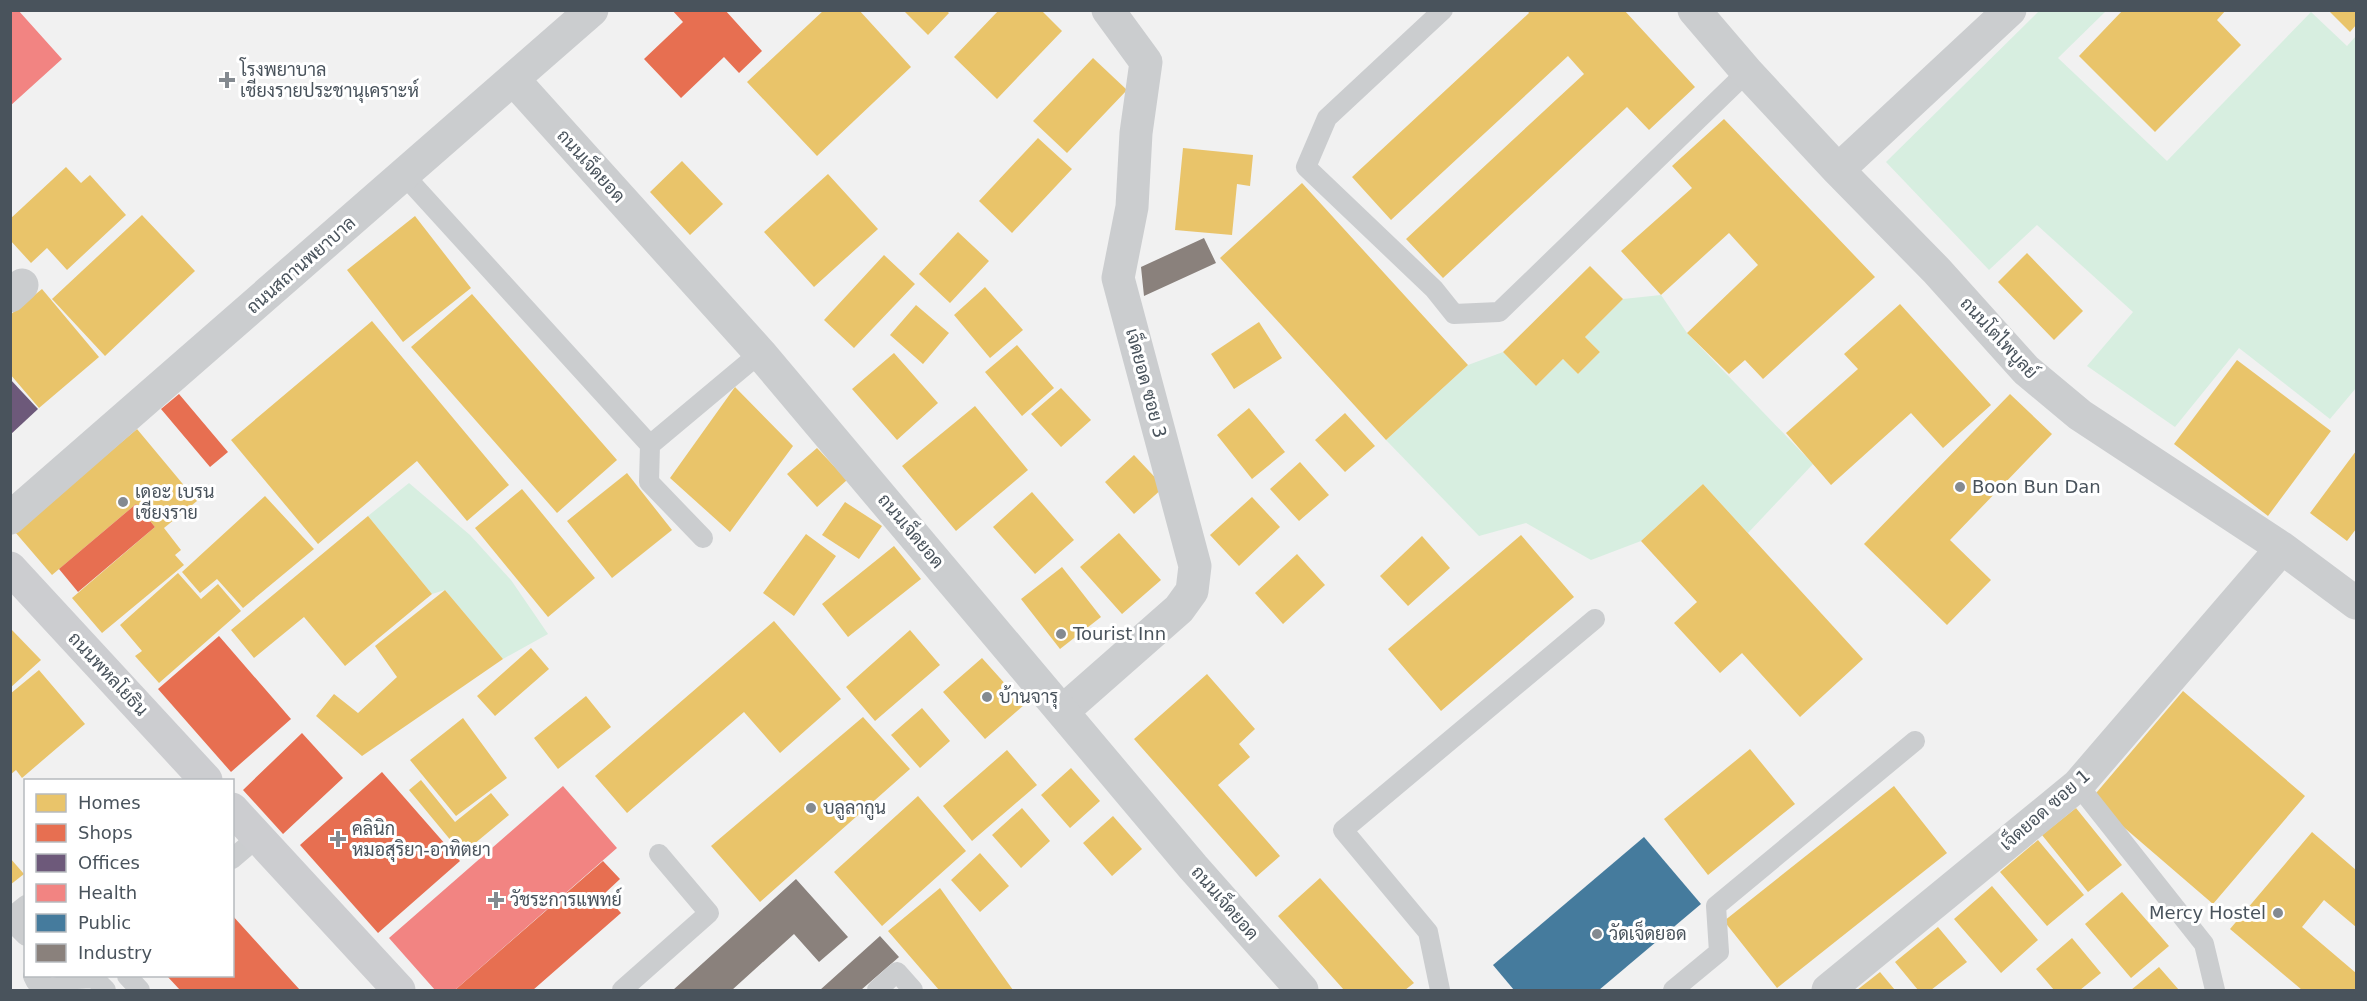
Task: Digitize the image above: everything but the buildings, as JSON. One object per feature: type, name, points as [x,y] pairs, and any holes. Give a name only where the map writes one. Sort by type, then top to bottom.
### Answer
[{"type":"main road","name":"ถนนพหลโยธิน","points":[[10,568],[205,779]]},
{"type":"main road","points":[[234,811],[399,990]]},
{"type":"street","name":"ถนนสถานพยาบาล","points":[[10,519],[592,10]]},
{"type":"street","name":"เจ็ดยอด ซอย 3","points":[[1063,711],[1179,609],[1192,591],[1195,566],[1118,278],[1132,207],[1136,134],[1146,62],[1108,10]]},
{"type":"street","name":"ถนนโตไพบูลย์","points":[[1694,10],[1747,72],[1838,170],[1937,271],[2026,370],[2080,415],[2282,548],[2356,603]]},
{"type":"street","points":[[1838,170],[2010,10]]},
{"type":"street","name":"ถนนเจ็ดยอด","points":[[513,79],[760,352],[1193,867],[1302,990]]},
{"type":"street","name":"เจ็ดยอด ซอย 1","points":[[1828,990],[2078,785],[2282,548]]},
{"type":"lane","points":[[1443,10],[1327,118],[1306,167],[1434,290],[1454,314],[1499,312],[1747,72]]},
{"type":"lane","points":[[404,175],[650,445],[649,482],[703,538]]},
{"type":"lane","points":[[650,445],[760,352]]},
{"type":"lane","points":[[1440,990],[1428,932],[1343,830],[1595,619]]},
{"type":"lane","points":[[1673,990],[1719,952],[1716,906],[1915,741]]},
{"type":"lane","points":[[2078,785],[2204,944],[2215,990]]},
{"type":"lane","points":[[234,857],[258,837]]},
{"type":"lane","points":[[622,990],[709,913],[659,854]]},
{"type":"lane","points":[[24,907],[10,919],[24,934]]},
{"type":"lane","points":[[877,990],[897,972],[913,990]]},
{"type":"lane","points":[[129,977],[140,990]]},
{"type":"lane","points":[[32,983],[51,988],[94,978],[108,984]]},
{"type":"green space","points":[[2039,11],[2106,11],[2058,58],[2167,161],[2311,12],[2347,46],[2356,36],[2356,388],[2330,419],[2239,348],[2175,427],[2087,366],[2133,312],[2037,225],[1989,270],[1886,162]]},
{"type":"green space","points":[[1661,295],[1687,333],[1813,464],[1748,533],[1703,484],[1641,541],[1591,560],[1526,523],[1479,536],[1386,440],[1468,365],[1503,352],[1536,386],[1563,359],[1578,374],[1600,352],[1585,337],[1623,299]]},
{"type":"green space","points":[[409,483],[470,535],[511,580],[548,634],[503,659],[445,590],[432,594],[368,516]]},
{"type":"place","name":"โรงพยาบาล เชียงรายประชานุเคราะห์","points":[[227,80]]},
{"type":"place","name":"Boon Bun Dan","points":[[1960,487]]},
{"type":"place","name":"เดอะ เบรน เชียงราย","points":[[123,502]]},
{"type":"place","name":"Tourist Inn","points":[[1061,634]]},
{"type":"place","name":"บ้านจารุ","points":[[987,697]]},
{"type":"place","name":"บลูลากูน","points":[[811,808]]},
{"type":"place","name":"คลินิก หมอสุริยา-อาทิตยา","points":[[338,839]]},
{"type":"place","name":"วัชระการแพทย์","points":[[496,900]]},
{"type":"place","name":"Mercy Hostel","points":[[2278,913]]},
{"type":"place","name":"วัดเจ็ดยอด","points":[[1597,934]]}]
